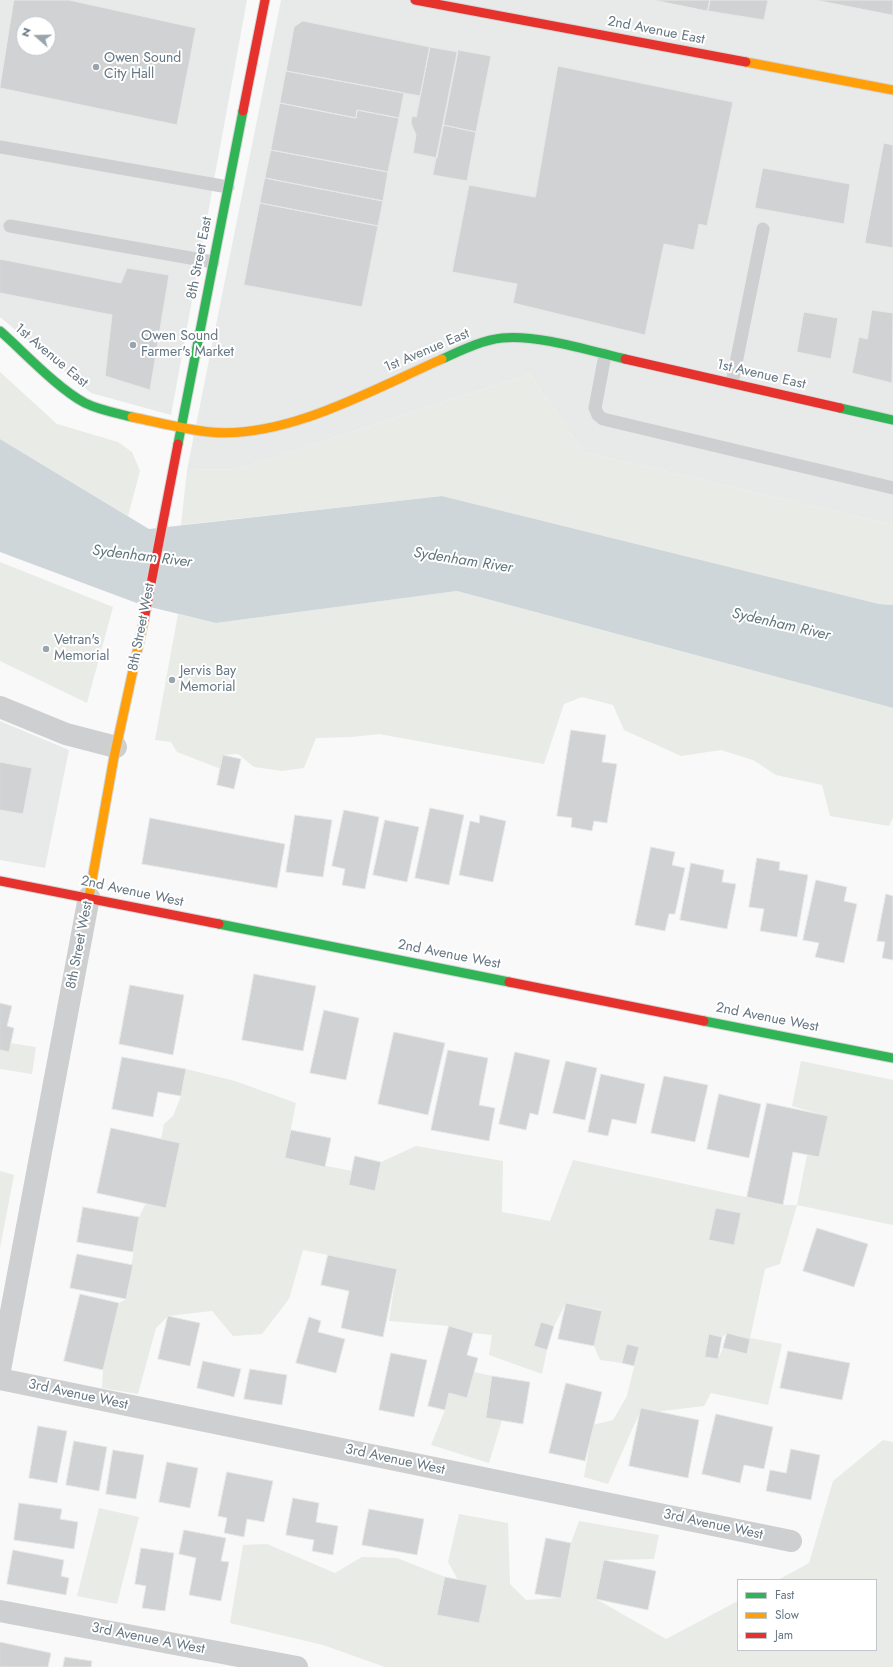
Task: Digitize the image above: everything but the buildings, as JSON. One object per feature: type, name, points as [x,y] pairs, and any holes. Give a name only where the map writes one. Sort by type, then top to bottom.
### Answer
[{"type":"street","name":"8th Street East","points":[[162,520],[265,0]]},
{"type":"street","name":"2nd Avenue East","points":[[415,0],[893,90]]},
{"type":"street","name":"1st Avenue East","points":[[0,331],[66,390],[85,403],[110,412],[181,428],[210,432],[242,432],[286,424],[322,412],[464,348],[502,338],[540,340],[893,420]]},
{"type":"street","name":"8th Street West","points":[[0,1370],[116,747],[135,665],[162,520]]},
{"type":"street","points":[[0,707],[66,734],[116,747]]},
{"type":"street","name":"2nd Avenue West","points":[[0,881],[89,897],[893,1058]]},
{"type":"street","name":"3rd Avenue West","points":[[0,1379],[791,1541]]},
{"type":"street","name":"3rd Avenue A West","points":[[0,1612],[297,1667]]},
{"type":"lane","points":[[0,147],[228,187]]},
{"type":"lane","points":[[10,226],[213,262]]},
{"type":"lane","points":[[732,383],[763,229]]},
{"type":"lane","points":[[604,355],[595,408],[598,414],[604,419],[893,488]]},
{"type":"shaded area","points":[[0,0],[247,0],[171,415],[91,393],[0,317]]},
{"type":"shaded area","points":[[281,0],[893,0],[893,525],[583,452],[530,374],[238,469],[187,470]]},
{"type":"shaded area","points":[[0,372],[57,424],[118,442],[132,452],[140,471],[128,516],[0,439]]},
{"type":"shaded area","points":[[530,374],[583,452],[893,525],[893,605],[879,604],[442,496],[181,525],[187,470],[238,469]]},
{"type":"shaded area","points":[[0,562],[113,607],[87,703],[0,661]]},
{"type":"shaded area","points":[[457,591],[893,708],[893,818],[889,826],[830,816],[822,785],[776,775],[753,760],[721,750],[681,756],[624,730],[613,705],[582,697],[564,704],[544,764],[379,734],[352,737],[316,738],[304,768],[282,771],[254,767],[238,754],[223,755],[221,769],[177,752],[171,742],[155,740],[178,614],[216,623]]},
{"type":"shaded area","points":[[0,721],[69,750],[45,868],[0,860]]},
{"type":"shaded area","points":[[10,1043],[36,1047],[32,1074],[0,1069],[0,1050]]},
{"type":"shaded area","points":[[801,1061],[893,1080],[893,1225],[797,1205],[807,1155],[819,1157],[827,1116],[792,1106]]},
{"type":"shaded area","points":[[186,1069],[235,1081],[296,1103],[285,1158],[352,1171],[349,1185],[375,1191],[381,1162],[416,1146],[503,1161],[502,1212],[550,1221],[573,1160],[783,1205],[797,1205],[780,1264],[765,1269],[750,1338],[782,1344],[768,1405],[711,1393],[704,1406],[639,1414],[608,1484],[584,1477],[593,1425],[613,1420],[627,1396],[639,1347],[627,1344],[622,1363],[600,1360],[594,1346],[602,1310],[566,1303],[554,1326],[541,1322],[534,1346],[547,1350],[542,1374],[489,1355],[492,1335],[473,1333],[449,1326],[389,1321],[397,1269],[303,1250],[289,1299],[262,1334],[233,1336],[212,1311],[168,1316],[156,1328],[138,1394],[102,1388],[103,1370],[119,1303],[126,1299],[139,1217],[146,1203],[166,1207],[180,1143],[161,1139],[164,1124],[173,1116],[181,1096]],"holes":[[[727,1333],[750,1339],[747,1354],[723,1348],[718,1359],[705,1357],[709,1334],[722,1337]]]},
{"type":"shaded area","points":[[0,1171],[14,1175],[0,1248]]},
{"type":"shaded area","points":[[474,1372],[492,1376],[486,1418],[502,1420],[489,1463],[431,1445],[445,1410],[449,1393],[467,1398]]},
{"type":"shaded area","points":[[883,1440],[893,1442],[893,1667],[385,1667],[323,1645],[230,1623],[243,1545],[267,1544],[335,1573],[362,1557],[397,1558],[445,1577],[437,1615],[458,1580],[448,1562],[459,1514],[508,1523],[510,1584],[526,1600],[561,1598],[571,1543],[579,1521],[659,1535],[654,1559],[604,1560],[596,1599],[666,1639],[737,1602],[737,1651],[877,1651],[877,1579],[780,1579],[809,1563],[833,1481]]},
{"type":"shaded area","points":[[99,1508],[139,1517],[117,1604],[77,1596]]},
{"type":"water","name":"Sydenham River","points":[[0,439],[149,529],[442,496],[879,604],[893,605],[893,708],[457,591],[216,623],[142,605],[0,552]]},
{"type":"traffic: fast","points":[[178,444],[243,111]]},
{"type":"traffic: fast","points":[[0,331],[52,379],[74,396],[96,408],[132,417]]},
{"type":"traffic: fast","points":[[442,359],[471,346],[487,341],[516,337],[564,344],[625,359]]},
{"type":"traffic: fast","points":[[840,408],[893,420]]},
{"type":"traffic: fast","points":[[219,924],[509,982]]},
{"type":"traffic: fast","points":[[704,1021],[893,1058]]},
{"type":"traffic: slow","points":[[746,62],[893,90]]},
{"type":"traffic: slow","points":[[132,417],[209,432],[238,432],[268,428],[328,410],[442,359]]},
{"type":"traffic: slow","points":[[89,897],[114,757],[144,620]]},
{"type":"traffic: jam","points":[[243,111],[265,0]]},
{"type":"traffic: jam","points":[[415,0],[746,62]]},
{"type":"traffic: jam","points":[[625,359],[840,408]]},
{"type":"traffic: jam","points":[[144,620],[178,444]]},
{"type":"traffic: jam","points":[[0,881],[219,924]]},
{"type":"traffic: jam","points":[[509,982],[704,1021]]},
{"type":"place","name":"Owen Sound City Hall","points":[[96,67]]},
{"type":"place","name":"Owen Sound Farmer's Market","points":[[133,345]]},
{"type":"place","name":"Vetran's Memorial","points":[[46,649]]},
{"type":"place","name":"Jervis Bay Memorial","points":[[172,680]]}]
